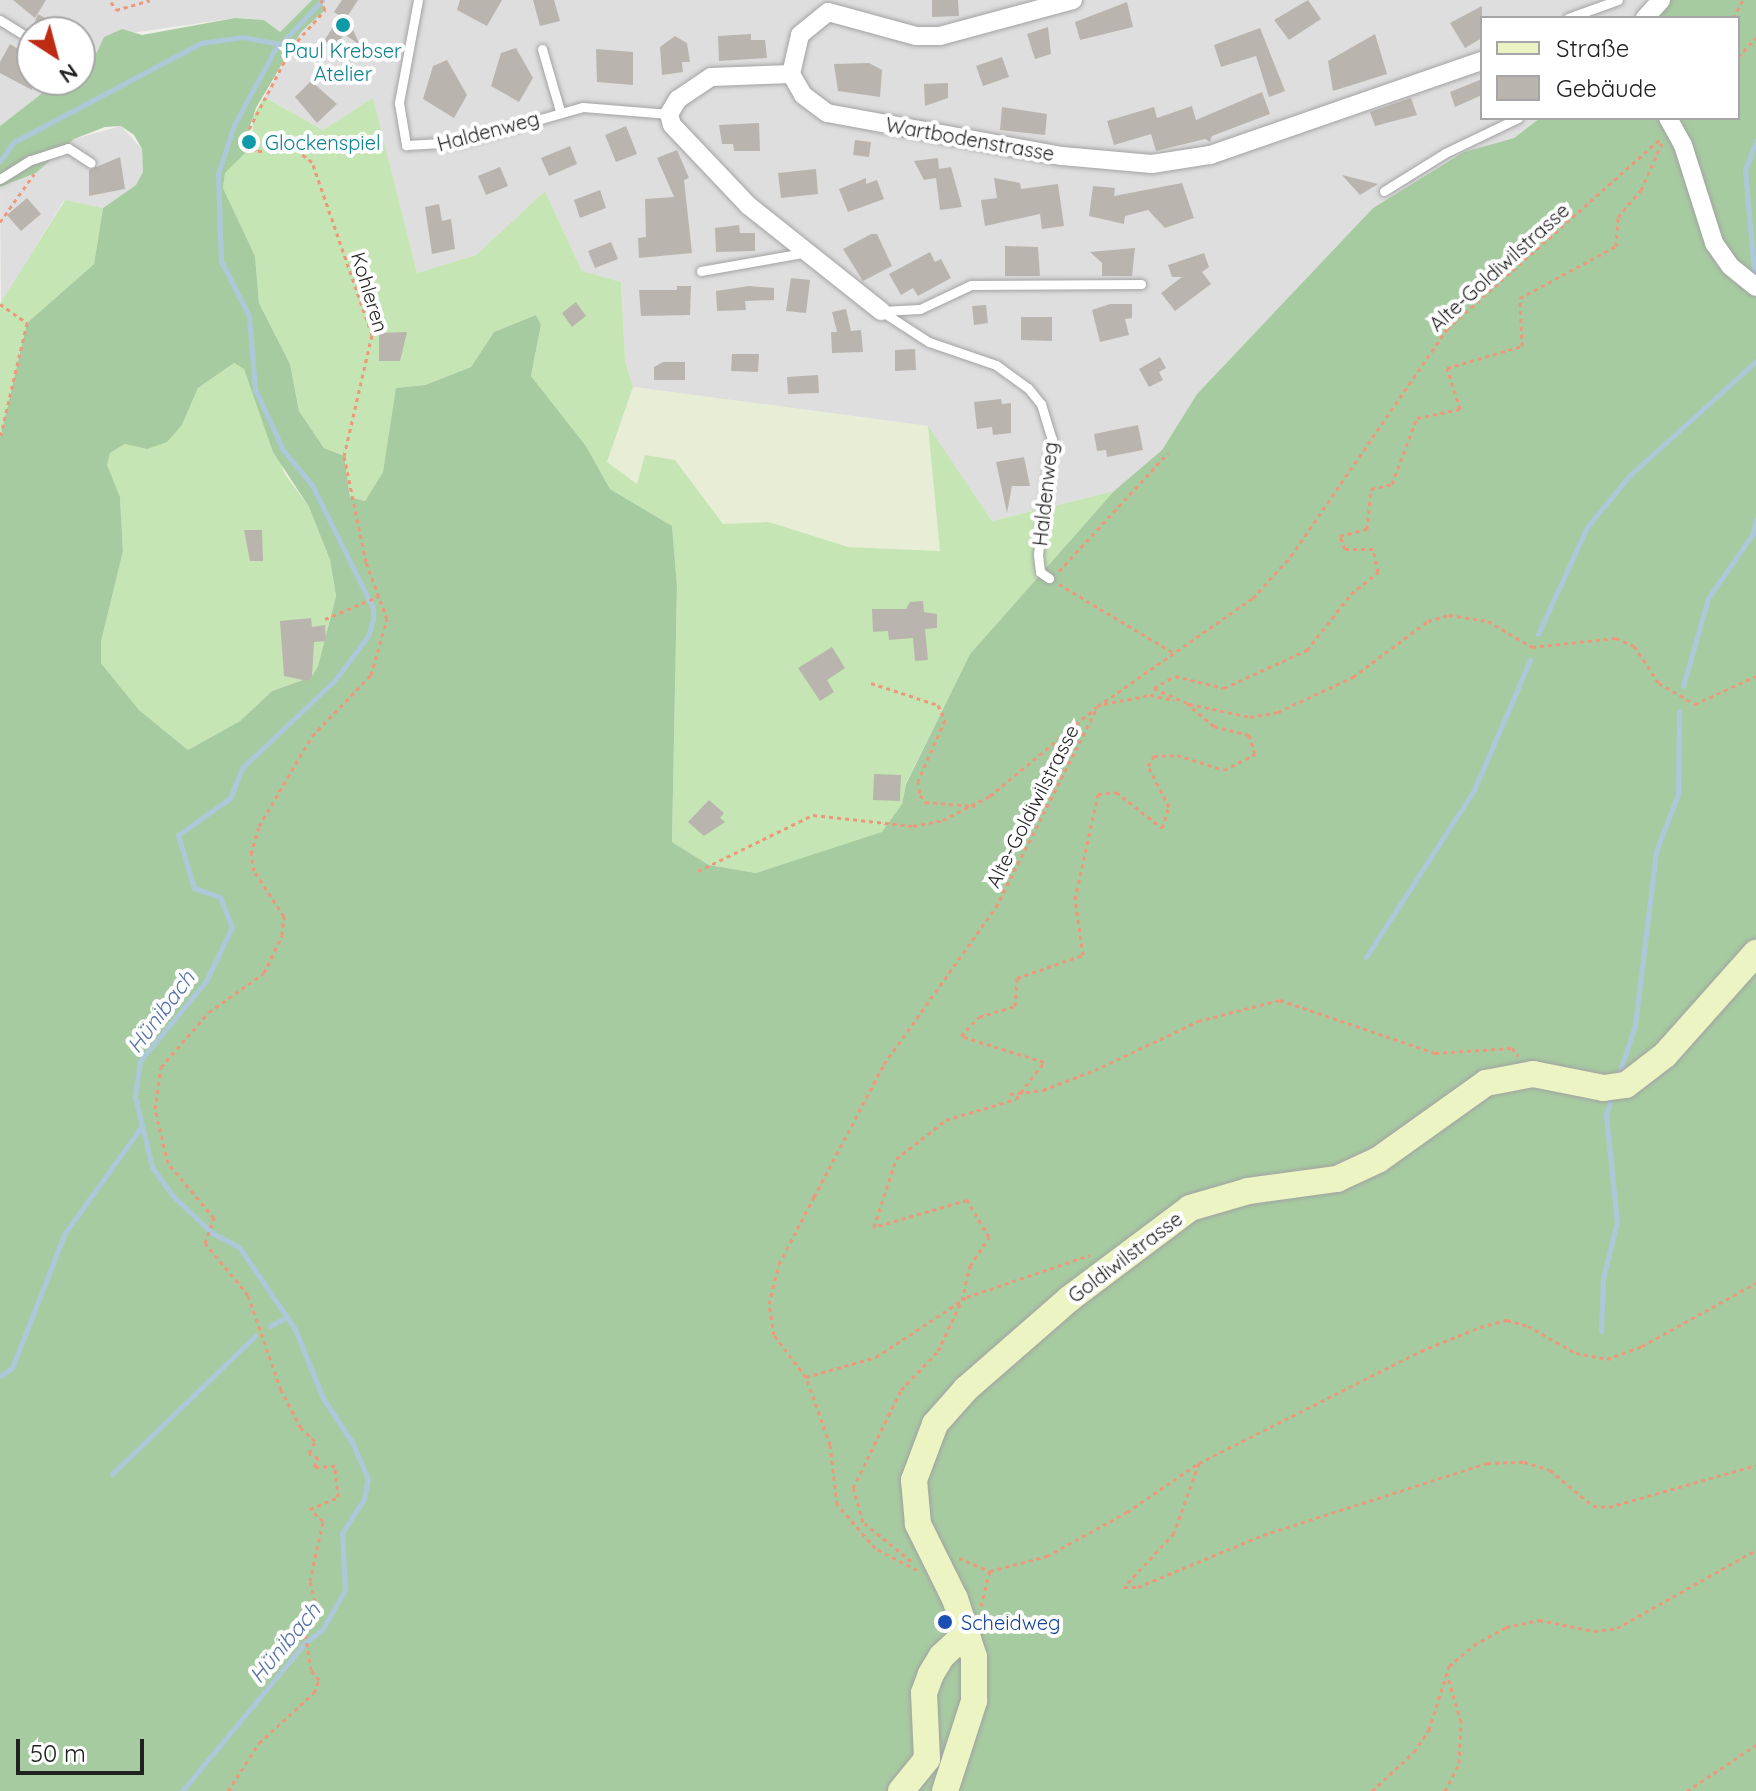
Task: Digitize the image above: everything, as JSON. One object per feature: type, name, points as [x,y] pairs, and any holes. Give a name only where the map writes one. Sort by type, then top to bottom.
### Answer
[{"type":"street","points":[[669,114],[691,87],[711,77],[791,74],[800,35],[828,12],[916,36],[940,36],[1073,0]]},
{"type":"street","name":"Wartbodenstrasse","points":[[791,74],[803,95],[827,113],[1062,156],[1152,164],[1223,150],[1480,62]]},
{"type":"street","name":"Haldenweg","points":[[669,114],[672,125],[749,206],[803,253],[881,311]]},
{"type":"street","points":[[1668,125],[1683,145],[1714,243],[1730,266],[1756,287]]},
{"type":"street","name":"Goldiwilstrasse","points":[[945,1791],[974,1701],[967,1633],[954,1595],[918,1524],[914,1480],[935,1424],[966,1389],[1080,1290],[1190,1208],[1217,1197],[1337,1179],[1378,1160],[1486,1083],[1533,1074],[1604,1088],[1626,1085],[1665,1055],[1756,953]]},
{"type":"street","points":[[901,1791],[927,1759],[924,1693],[931,1674],[942,1656],[967,1633]]},
{"type":"lane","name":"Haldenweg","points":[[418,0],[399,103],[406,145],[460,142],[560,111],[601,106],[669,114]]},
{"type":"lane","points":[[1574,16],[1618,0]]},
{"type":"lane","points":[[542,49],[560,111]]},
{"type":"lane","points":[[1384,191],[1514,120]]},
{"type":"lane","points":[[0,179],[31,160],[68,148],[91,163]]},
{"type":"lane","points":[[701,271],[803,253]]},
{"type":"lane","points":[[881,311],[920,309],[971,285],[1141,284]]},
{"type":"lane","name":"Haldenweg","points":[[881,311],[929,342],[996,365],[1028,388],[1041,404],[1052,439],[1038,555],[1040,572],[1049,578]]},
{"type":"path","points":[[111,2],[116,10],[129,2],[140,7],[150,0]]},
{"type":"path","name":"Kohleren","points":[[321,0],[325,10],[292,47],[249,129],[256,151],[294,148],[312,162],[372,335],[344,456],[356,523],[377,597]]},
{"type":"path","points":[[1740,55],[1756,38]]},
{"type":"path","points":[[1026,1092],[1044,1062],[961,1036],[979,1017],[1015,1006],[1017,978],[1083,955],[1075,899],[1098,794],[1116,792],[1162,828],[1169,807],[1148,766],[1154,756],[1177,755],[1224,770],[1255,754],[1249,735],[1214,726],[1187,703],[1154,688],[1175,676],[1224,688],[1307,650],[1351,594],[1378,572],[1373,549],[1345,549],[1340,536],[1367,529],[1371,489],[1392,484],[1417,418],[1460,409],[1447,368],[1522,346],[1520,298],[1616,246],[1618,217],[1641,190],[1668,125]]},
{"type":"path","name":"Alte-Goldiwilstrasse","points":[[954,1595],[904,1561],[875,1548],[837,1504],[830,1445],[806,1377],[774,1335],[769,1304],[779,1264],[884,1064],[996,907],[1098,706],[1253,598],[1291,556],[1447,329],[1668,125]]},
{"type":"path","points":[[0,222],[36,173],[19,178]]},
{"type":"path","points":[[0,304],[27,323],[0,438]]},
{"type":"path","points":[[1168,453],[1076,556],[1049,578],[1172,652]]},
{"type":"path","points":[[228,1791],[259,1743],[314,1693],[319,1680],[311,1670],[305,1632],[306,1616],[314,1618],[317,1609],[310,1581],[323,1521],[310,1509],[338,1497],[335,1466],[314,1467],[318,1458],[309,1453],[315,1441],[301,1428],[281,1390],[248,1295],[205,1243],[214,1218],[168,1163],[155,1109],[161,1067],[209,1012],[264,973],[282,935],[284,916],[254,871],[251,854],[259,826],[312,736],[371,675],[387,619],[377,597],[364,606],[325,619]]},
{"type":"path","points":[[698,871],[813,815],[913,826],[975,806],[1098,706],[1150,695],[1250,717],[1278,712],[1353,677],[1428,621],[1449,615],[1488,621],[1532,647],[1616,638],[1634,646],[1659,683],[1695,704],[1756,676]]},
{"type":"path","points":[[871,683],[938,705],[945,720],[918,781],[920,795],[925,802],[975,806]]},
{"type":"path","points":[[954,1595],[863,1522],[853,1488],[901,1390],[938,1351],[962,1300],[970,1266],[989,1237],[967,1200],[874,1227],[896,1159],[946,1120],[1095,1070],[1198,1021],[1280,1000],[1435,1053],[1512,1048],[1533,1074]]},
{"type":"path","points":[[1010,1094],[1026,1092]]},
{"type":"path","points":[[806,1377],[876,1357],[962,1300],[1099,1252]]},
{"type":"path","points":[[990,1571],[1075,1542],[1199,1463],[1421,1351],[1480,1327],[1518,1323],[1576,1353],[1607,1359],[1642,1346],[1756,1283]]},
{"type":"path","points":[[1199,1463],[1174,1533],[1124,1587],[1138,1587],[1263,1535],[1487,1463],[1524,1462],[1550,1470],[1593,1506],[1609,1507],[1756,1465]]},
{"type":"path","points":[[1372,1791],[1397,1772],[1429,1730],[1447,1674],[1474,1645],[1506,1627],[1539,1620],[1594,1631],[1617,1628],[1756,1550]]},
{"type":"path","points":[[1445,1791],[1459,1763],[1461,1722],[1447,1674]]},
{"type":"path","points":[[1687,1791],[1756,1745]]},
{"type":"shaded area","points":[[0,0],[312,0],[280,32],[264,20],[235,18],[104,37],[96,54],[96,16],[16,16],[16,96],[38,96],[0,126]]},
{"type":"shaded area","points":[[321,0],[1661,0],[1647,16],[1480,16],[1480,120],[1537,120],[1514,138],[1464,152],[1373,208],[1197,394],[1162,450],[1114,491],[992,521],[927,426],[633,387],[625,360],[621,282],[582,271],[545,191],[476,255],[417,273],[373,99],[323,130],[264,97],[301,32],[325,10]]},
{"type":"shaded area","points":[[121,126],[142,149],[143,172],[136,185],[103,208],[64,200],[1,304],[0,187],[36,173],[74,139]]},
{"type":"green space","points":[[312,0],[321,0],[325,10],[301,32],[256,108],[249,129],[256,151],[245,153],[225,173],[223,188],[255,256],[259,303],[290,364],[299,411],[324,448],[344,456],[350,497],[365,501],[383,472],[396,388],[425,385],[471,367],[494,332],[536,315],[541,325],[531,376],[586,446],[610,489],[672,526],[677,586],[672,842],[709,865],[756,873],[882,832],[902,804],[906,784],[970,654],[1114,491],[1162,450],[1197,394],[1373,208],[1464,152],[1514,138],[1537,120],[1740,120],[1740,16],[1647,16],[1661,0],[1756,0],[1756,1791],[0,1791],[0,438],[27,323],[94,264],[103,208],[136,185],[143,172],[142,149],[134,135],[121,126],[105,127],[74,139],[36,173],[0,187],[0,126],[38,96],[96,96],[96,54],[104,37],[122,29],[142,35],[235,18],[264,20],[280,32]],"holes":[[[234,363],[244,369],[273,452],[309,507],[330,560],[336,596],[318,666],[311,677],[272,691],[240,721],[188,750],[139,710],[101,663],[101,642],[123,551],[120,497],[107,465],[110,453],[125,444],[147,449],[167,442],[182,425],[198,388]]]},
{"type":"green space","points":[[264,97],[323,130],[373,98],[417,273],[476,255],[545,191],[582,271],[621,282],[625,360],[633,387],[607,462],[637,484],[645,455],[675,460],[723,524],[769,522],[848,547],[940,551],[928,426],[992,521],[1114,491],[970,654],[906,783],[902,804],[882,833],[756,873],[709,865],[672,842],[677,586],[672,526],[610,489],[586,446],[531,376],[541,326],[536,315],[494,332],[471,367],[425,385],[397,388],[383,472],[365,501],[350,497],[344,457],[324,448],[299,411],[290,364],[259,303],[255,256],[223,188],[225,173],[252,143],[253,116]]},
{"type":"green space","points":[[65,200],[103,208],[94,264],[27,323],[0,438],[0,304]]},
{"type":"green space","points":[[234,363],[244,369],[285,474],[309,507],[330,560],[336,596],[318,666],[310,677],[272,691],[240,721],[188,750],[139,710],[101,663],[101,642],[123,551],[120,497],[106,465],[110,453],[125,444],[147,449],[182,425],[198,388]]},
{"type":"green space","points":[[633,387],[928,426],[941,551],[848,547],[769,522],[723,524],[675,460],[637,484],[607,462]]},
{"type":"building","points":[[13,0],[46,0],[36,16]]},
{"type":"building","name":"Paul Krebser Atelier","points":[[342,0],[358,0],[347,17],[360,45],[344,34],[335,48],[324,41],[340,16],[334,12]]},
{"type":"building","points":[[460,0],[502,0],[487,26],[457,10]]},
{"type":"building","points":[[533,0],[554,0],[560,21],[540,26]]},
{"type":"building","points":[[932,0],[958,0],[959,16],[932,17]]},
{"type":"building","points":[[1308,0],[1321,19],[1289,40],[1274,20]]},
{"type":"building","points":[[1127,2],[1133,27],[1080,40],[1075,22]]},
{"type":"building","points":[[1482,6],[1480,39],[1465,48],[1450,23]]},
{"type":"building","points":[[1048,27],[1051,54],[1035,59],[1027,34]]},
{"type":"building","points":[[1260,28],[1285,91],[1269,97],[1256,56],[1221,67],[1214,45]]},
{"type":"building","points":[[751,34],[751,40],[765,40],[767,58],[719,61],[718,36]]},
{"type":"building","points":[[1375,34],[1387,74],[1333,91],[1328,61]]},
{"type":"building","points":[[675,36],[687,43],[690,62],[682,62],[683,72],[662,75],[660,47]]},
{"type":"building","points":[[10,44],[16,48],[16,82],[0,73],[0,62]]},
{"type":"building","points":[[516,48],[533,78],[519,102],[491,86],[501,53]]},
{"type":"building","points":[[596,49],[633,52],[633,85],[597,82]]},
{"type":"building","points":[[1002,57],[1009,77],[983,86],[976,66]]},
{"type":"building","points":[[447,60],[467,95],[454,118],[423,99],[433,66]]},
{"type":"building","points":[[869,63],[882,70],[880,97],[838,91],[834,64]]},
{"type":"building","points":[[1480,80],[1480,96],[1455,107],[1450,92]]},
{"type":"building","points":[[311,81],[337,104],[317,123],[295,97]]},
{"type":"building","points":[[948,83],[948,98],[925,106],[924,84]]},
{"type":"building","points":[[1262,92],[1270,114],[1212,136],[1210,142],[1205,139],[1156,151],[1151,134],[1114,145],[1107,121],[1154,107],[1157,118],[1192,106],[1196,120]]},
{"type":"building","points":[[1411,98],[1417,115],[1375,126],[1370,112]]},
{"type":"building","points":[[1002,107],[1047,114],[1045,135],[1000,130]]},
{"type":"building","points":[[759,123],[760,151],[734,151],[733,144],[722,144],[719,125]]},
{"type":"building","points":[[626,126],[637,154],[616,162],[605,135]]},
{"type":"building","points":[[855,140],[871,142],[869,157],[853,155]]},
{"type":"building","points":[[570,146],[577,164],[549,176],[541,158]]},
{"type":"building","points":[[677,150],[689,178],[684,180],[692,253],[639,258],[638,238],[646,237],[645,199],[674,197],[657,158]]},
{"type":"building","points":[[120,157],[125,189],[89,196],[89,170]]},
{"type":"building","points":[[938,158],[939,169],[951,167],[962,207],[940,210],[936,178],[924,180],[914,161]]},
{"type":"building","points":[[500,167],[508,186],[486,195],[478,176]]},
{"type":"building","points":[[816,169],[818,194],[781,198],[778,173]]},
{"type":"building","points":[[1342,175],[1378,184],[1360,195]]},
{"type":"building","points":[[866,178],[866,184],[877,180],[884,199],[848,212],[839,189]]},
{"type":"building","points":[[994,178],[1020,183],[1021,189],[1058,184],[1064,226],[1042,229],[1040,214],[985,226],[981,200],[997,198]]},
{"type":"building","points":[[1182,183],[1194,218],[1165,228],[1148,210],[1125,216],[1124,224],[1089,216],[1093,186],[1115,188],[1114,196]]},
{"type":"building","points":[[600,190],[606,208],[580,218],[574,200]]},
{"type":"building","points":[[27,198],[41,214],[21,231],[7,215]]},
{"type":"building","points":[[439,204],[442,221],[451,219],[455,249],[432,254],[425,207]]},
{"type":"building","points":[[739,225],[740,233],[755,233],[755,251],[716,252],[715,228]]},
{"type":"building","points":[[871,234],[877,234],[892,266],[863,281],[843,249]]},
{"type":"building","points":[[611,242],[618,259],[595,268],[588,251]]},
{"type":"building","points":[[1005,246],[1038,247],[1040,276],[1005,276]]},
{"type":"building","points":[[1135,248],[1132,276],[1102,276],[1102,263],[1090,252]]},
{"type":"building","points":[[930,252],[935,262],[941,259],[951,278],[918,296],[913,288],[901,295],[889,274]]},
{"type":"building","points":[[1204,253],[1209,267],[1202,272],[1211,284],[1175,311],[1161,293],[1182,277],[1172,277],[1168,265]]},
{"type":"building","points":[[791,278],[810,280],[806,313],[786,311]]},
{"type":"building","points":[[677,286],[691,286],[690,315],[641,316],[639,290],[677,290]]},
{"type":"building","points":[[749,286],[774,288],[774,300],[745,301],[746,310],[717,311],[716,291]]},
{"type":"building","points":[[576,302],[586,316],[572,327],[562,313]]},
{"type":"building","points":[[1110,304],[1132,304],[1132,318],[1125,319],[1129,335],[1100,342],[1092,310]]},
{"type":"building","points":[[986,305],[988,323],[974,325],[972,306]]},
{"type":"building","points":[[846,309],[851,331],[861,330],[863,352],[832,353],[831,332],[837,332],[832,312]]},
{"type":"building","points":[[1021,317],[1052,317],[1052,341],[1021,340]]},
{"type":"building","points":[[407,332],[400,361],[379,361],[379,333]]},
{"type":"building","points":[[915,349],[916,370],[895,371],[895,350]]},
{"type":"building","points":[[732,354],[759,354],[758,372],[731,371]]},
{"type":"building","points":[[1160,357],[1166,368],[1159,372],[1163,380],[1149,387],[1139,369]]},
{"type":"building","points":[[663,362],[685,362],[685,380],[654,380],[654,367]]},
{"type":"building","points":[[818,375],[819,393],[788,394],[787,377]]},
{"type":"building","points":[[1001,399],[1002,404],[1011,403],[1011,433],[993,435],[992,427],[977,429],[974,402]]},
{"type":"building","points":[[1138,425],[1143,450],[1107,457],[1106,450],[1097,451],[1094,434]]},
{"type":"building","points":[[1024,457],[1030,486],[1012,486],[1007,513],[996,462]]},
{"type":"building","points":[[244,530],[262,530],[263,561],[250,561]]},
{"type":"building","points":[[923,601],[924,612],[937,614],[937,628],[925,629],[928,660],[915,661],[913,638],[889,640],[888,631],[873,632],[872,609],[906,609],[910,602]]},
{"type":"building","points":[[311,618],[312,627],[325,625],[326,641],[314,642],[312,677],[308,681],[284,676],[280,621]]},
{"type":"building","points":[[832,647],[845,668],[827,680],[834,692],[820,701],[798,668]]},
{"type":"building","points":[[874,774],[901,775],[900,801],[873,800]]},
{"type":"building","points":[[709,800],[724,813],[720,818],[725,822],[704,836],[688,822]]},
{"type":"waterway","name":"Hünibach","points":[[182,1791],[305,1643],[322,1630],[345,1590],[342,1533],[364,1499],[368,1479],[352,1442],[323,1398],[295,1329],[239,1247],[211,1232],[173,1196],[152,1167],[135,1096],[140,1061],[206,981],[232,927],[220,897],[194,888],[178,835],[230,798],[242,768],[335,680],[368,636],[373,620],[373,608],[312,485],[283,450],[255,389],[249,316],[221,261],[218,174],[234,125],[274,51],[322,0]]},
{"type":"waterway","points":[[0,161],[14,142],[201,43],[243,37],[280,44]]},
{"type":"waterway","points":[[1754,272],[1745,170],[1756,141]]},
{"type":"waterway","points":[[1538,634],[1587,527],[1630,475],[1756,361]]},
{"type":"waterway","points":[[1683,686],[1708,598],[1752,535],[1756,520]]},
{"type":"waterway","points":[[1366,957],[1474,790],[1530,660]]},
{"type":"waterway","points":[[1620,1071],[1635,1025],[1656,851],[1678,794],[1679,711]]},
{"type":"waterway","points":[[1601,1331],[1603,1279],[1617,1222],[1606,1115],[1610,1102]]},
{"type":"waterway","points":[[0,1376],[12,1368],[65,1233],[142,1126]]},
{"type":"waterway","points":[[270,1326],[286,1317]]},
{"type":"waterway","points":[[112,1474],[255,1336]]},
{"type":"place","name":"Paul Krebser Atelier","points":[[343,25]]},
{"type":"place","name":"Glockenspiel","points":[[249,142]]},
{"type":"place","name":"Scheidweg","points":[[945,1622]]}]
